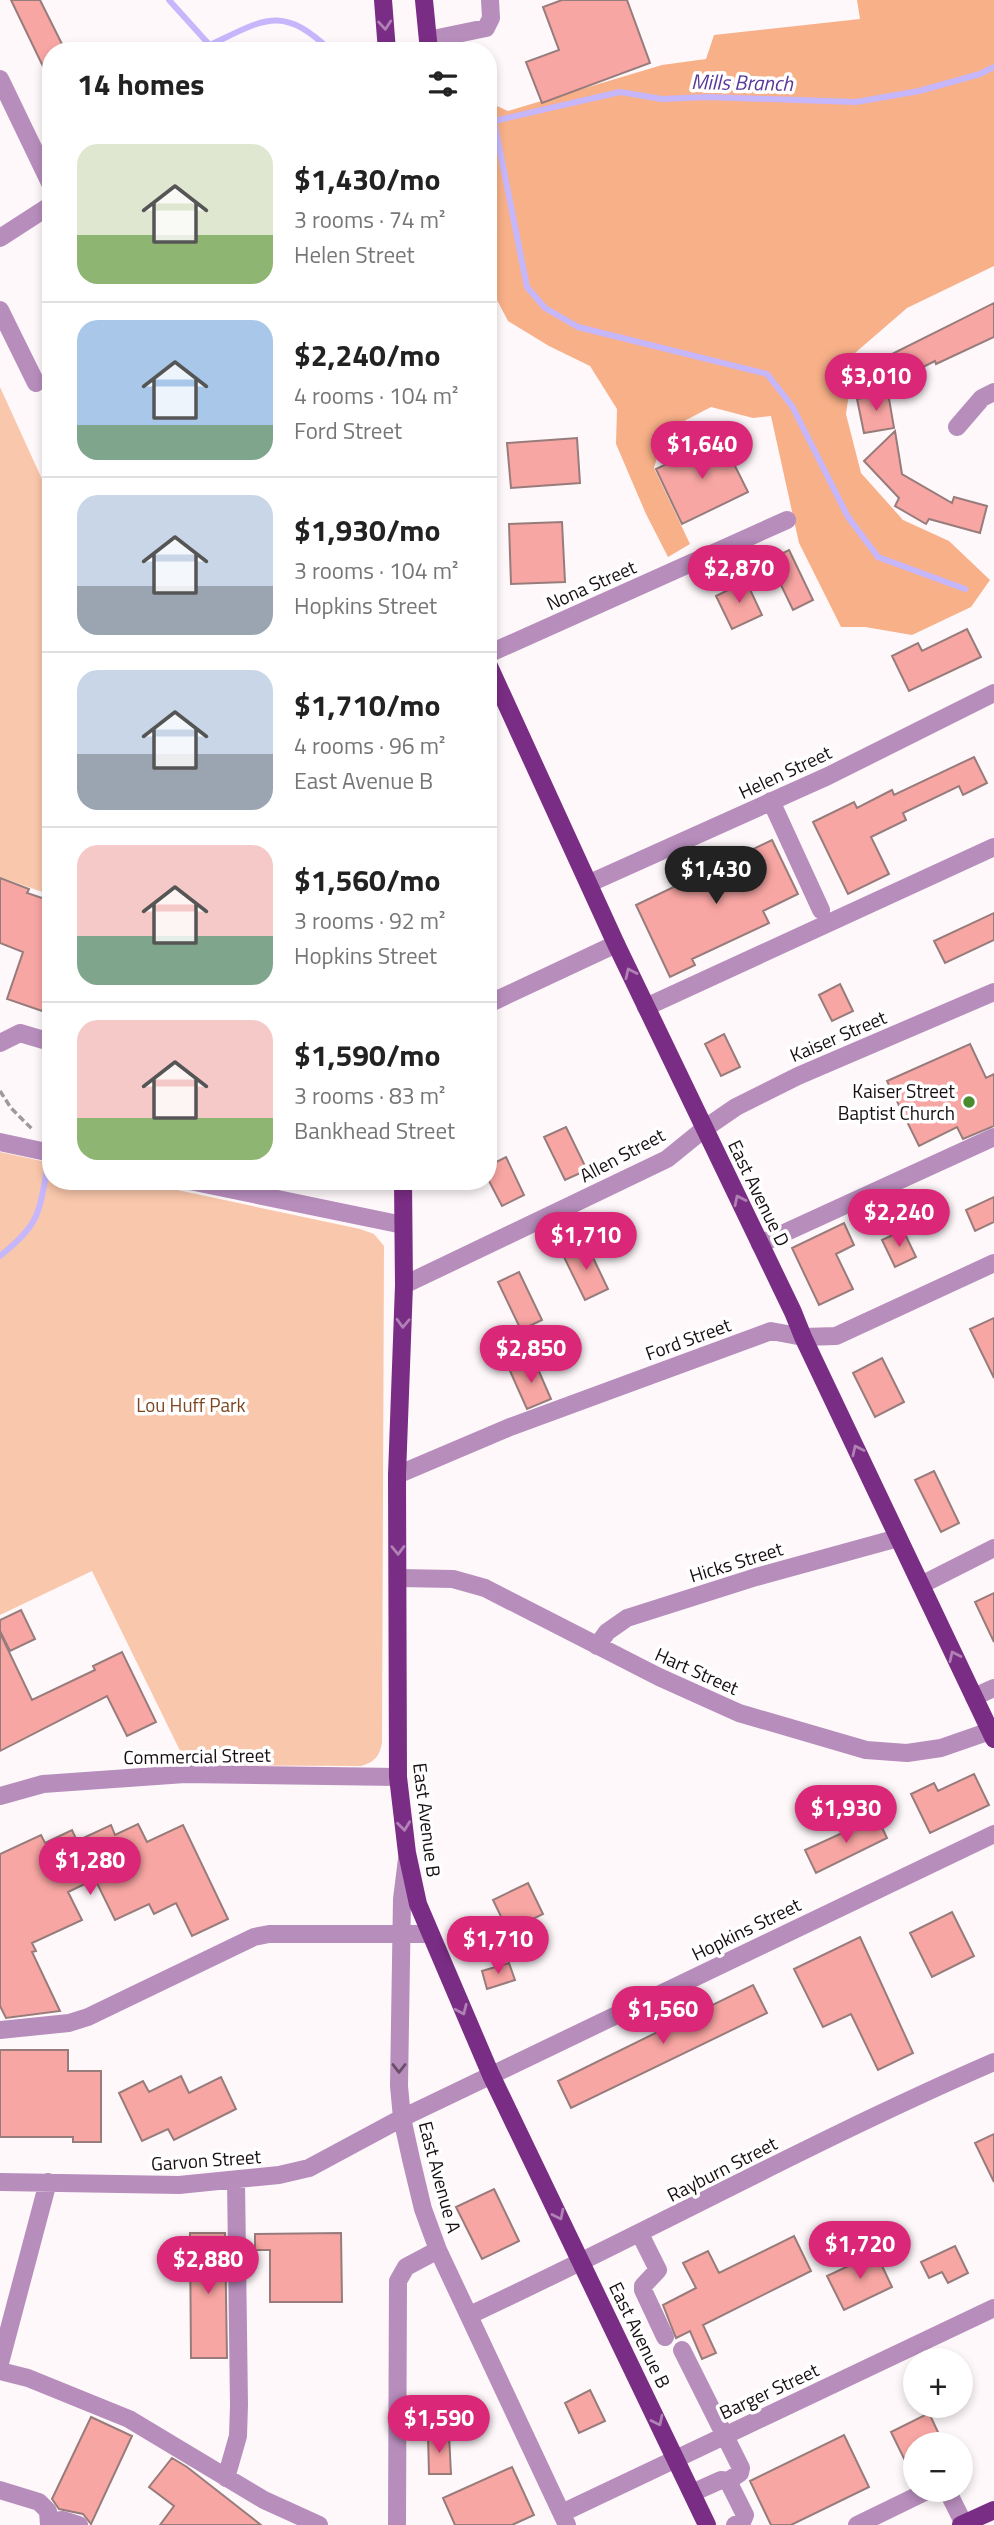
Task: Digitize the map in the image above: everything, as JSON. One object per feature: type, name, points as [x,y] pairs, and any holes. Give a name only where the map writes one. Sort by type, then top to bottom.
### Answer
[{"type":"main road","points":[[383,0],[386,42]]},
{"type":"main road","points":[[424,0],[429,42]]},
{"type":"main road","name":"East Avenue D","points":[[497,683],[616,944],[992,1735]]},
{"type":"main road","points":[[497,695],[505,700]]},
{"type":"main road","name":"East Avenue B","points":[[403,1190],[404,1285],[397,1475],[398,1777],[407,1853],[418,1903],[491,2075],[707,2525]]},
{"type":"main road","points":[[963,2524],[994,2510]]},
{"type":"street","points":[[442,42],[486,28],[491,18],[490,0]]},
{"type":"street","points":[[0,79],[42,165]]},
{"type":"street","points":[[0,238],[42,211]]},
{"type":"street","points":[[0,310],[36,383]]},
{"type":"street","points":[[957,427],[982,398],[994,391]]},
{"type":"street","name":"Nona Street","points":[[497,650],[787,520]]},
{"type":"street","name":"Helen Street","points":[[590,884],[840,770],[994,693]]},
{"type":"street","points":[[771,801],[821,910]]},
{"type":"street","points":[[646,1007],[994,847]]},
{"type":"street","points":[[497,1000],[616,944]]},
{"type":"street","name":"Kaiser Street","points":[[704,1129],[736,1108],[798,1076],[994,992]]},
{"type":"street","points":[[0,1043],[20,1033],[42,1040]]},
{"type":"street","name":"Allen Street","points":[[404,1285],[667,1160],[704,1129]]},
{"type":"street","points":[[760,1244],[994,1137]]},
{"type":"street","points":[[0,1142],[42,1151]]},
{"type":"street","points":[[234,1190],[404,1225]]},
{"type":"street","name":"Ford Street","points":[[397,1475],[510,1427],[771,1331],[803,1337],[836,1336],[994,1263]]},
{"type":"street","name":"Hicks Street","points":[[597,1646],[607,1632],[627,1618],[756,1577],[898,1538]]},
{"type":"street","points":[[920,1585],[994,1548]]},
{"type":"street","name":"Hart Street","points":[[399,1578],[453,1579],[485,1588],[659,1677],[738,1713],[866,1750],[907,1753],[941,1748],[992,1735]]},
{"type":"street","points":[[974,1698],[994,1688]]},
{"type":"street","name":"Commercial Street","points":[[0,1796],[43,1784],[185,1774],[398,1777]]},
{"type":"street","name":"Hopkins Street","points":[[402,2118],[994,1834]]},
{"type":"street","name":"East Avenue A","points":[[407,1853],[402,1899],[399,2086],[402,2118],[423,2209],[438,2250],[565,2519]]},
{"type":"street","points":[[0,2030],[69,2023],[88,2017],[254,1937],[269,1934],[429,1934]]},
{"type":"street","name":"Rayburn Street","points":[[470,2315],[582,2263],[905,2101],[994,2062]]},
{"type":"street","name":"Garvon Street","points":[[0,2182],[179,2185],[279,2175],[309,2168],[402,2118]]},
{"type":"street","points":[[226,2478],[238,2436],[239,2415],[236,2180]]},
{"type":"street","points":[[0,2363],[48,2182]]},
{"type":"street","points":[[640,2234],[657,2270],[643,2286],[643,2290],[664,2337]]},
{"type":"street","points":[[397,2525],[398,2281],[406,2267],[438,2250]]},
{"type":"street","name":"Barger Street","points":[[565,2519],[676,2459],[994,2308]]},
{"type":"street","points":[[682,2350],[741,2468],[740,2473],[728,2481],[721,2480],[692,2493]]},
{"type":"street","points":[[0,2371],[39,2382],[129,2419],[264,2500],[318,2525]]},
{"type":"street","points":[[728,2481],[745,2515],[742,2522],[735,2525]]},
{"type":"street","points":[[0,2490],[38,2502],[48,2511],[50,2523],[63,2520],[79,2525]]},
{"type":"street","points":[[857,2525],[904,2502]]},
{"type":"street","points":[[953,2502],[963,2524]]},
{"type":"path","points":[[0,1091],[11,1108],[40,1136]]},
{"type":"green space","points":[[0,387],[42,479],[42,892],[0,877]]},
{"type":"green space","name":"Lou Huff Park","points":[[0,1152],[42,1161],[42,1190],[177,1190],[374,1234],[384,1246],[382,1742],[376,1758],[361,1766],[187,1765],[92,1571],[0,1615]]},
{"type":"shaded area","points":[[857,0],[994,0],[994,266],[907,308],[855,353],[846,414],[861,473],[903,520],[949,541],[990,580],[971,607],[912,635],[865,627],[841,627],[799,543],[771,416],[753,418],[711,407],[665,431],[654,468],[690,544],[668,557],[616,444],[617,409],[590,366],[549,346],[508,321],[497,300],[497,106],[508,111],[662,65],[706,59],[714,35],[860,19]]},
{"type":"building","points":[[11,0],[40,0],[61,42],[42,42],[42,64]]},
{"type":"building","points":[[562,0],[627,0],[650,63],[542,103],[526,62],[559,50],[543,7]]},
{"type":"building","points":[[994,303],[994,337],[893,382],[882,359]]},
{"type":"building","points":[[888,393],[894,428],[864,433],[857,399]]},
{"type":"building","points":[[895,431],[902,474],[952,503],[954,497],[987,506],[980,533],[929,519],[926,524],[895,506],[899,498],[864,461]]},
{"type":"building","points":[[577,438],[580,483],[511,488],[507,443]]},
{"type":"building","points":[[721,438],[748,492],[682,524],[656,469]]},
{"type":"building","points":[[562,522],[565,582],[511,584],[509,524]]},
{"type":"building","points":[[789,550],[813,600],[793,610],[769,560]]},
{"type":"building","points":[[746,581],[762,615],[732,629],[716,596]]},
{"type":"building","points":[[967,629],[981,657],[909,691],[892,656],[918,643],[922,651]]},
{"type":"building","points":[[974,757],[987,783],[963,795],[959,786],[903,813],[906,820],[871,837],[889,874],[848,894],[813,822],[854,802],[857,808],[892,790],[894,795]]},
{"type":"building","points":[[772,840],[798,894],[763,911],[769,923],[692,959],[695,965],[670,977],[636,905]]},
{"type":"building","points":[[0,878],[29,889],[27,893],[42,898],[42,1011],[7,999],[23,952],[0,943]]},
{"type":"building","points":[[994,913],[994,940],[945,963],[934,941]]},
{"type":"building","points":[[840,984],[853,1011],[832,1021],[819,995]]},
{"type":"building","points":[[724,1034],[740,1067],[721,1076],[705,1044]]},
{"type":"building","points":[[970,1044],[986,1078],[994,1074],[994,1126],[963,1139],[957,1127],[919,1146],[887,1081]]},
{"type":"building","points":[[566,1127],[587,1170],[565,1180],[544,1137]]},
{"type":"building","points":[[506,1157],[524,1195],[502,1206],[494,1190],[497,1190],[497,1162]]},
{"type":"building","points":[[994,1197],[994,1222],[975,1231],[966,1210]]},
{"type":"building","points":[[844,1223],[854,1245],[836,1254],[853,1289],[819,1305],[792,1248]]},
{"type":"building","points":[[903,1230],[916,1257],[895,1267],[882,1240]]},
{"type":"building","points":[[586,1243],[608,1289],[585,1300],[563,1255]]},
{"type":"building","points":[[519,1272],[542,1320],[521,1330],[498,1282]]},
{"type":"building","points":[[994,1318],[994,1378],[970,1329]]},
{"type":"building","points":[[882,1358],[904,1402],[875,1417],[853,1373]]},
{"type":"building","points":[[534,1360],[551,1399],[527,1409],[510,1371]]},
{"type":"building","points":[[934,1471],[959,1523],[941,1532],[915,1480]]},
{"type":"building","points":[[994,1593],[994,1642],[975,1602]]},
{"type":"building","points":[[21,1610],[35,1639],[10,1651],[0,1631],[0,1620]]},
{"type":"building","points":[[0,1633],[32,1700],[95,1670],[93,1666],[122,1652],[156,1722],[127,1736],[107,1696],[0,1751]]},
{"type":"building","points":[[974,1774],[989,1805],[930,1833],[911,1794],[934,1783],[938,1791]]},
{"type":"building","points":[[877,1817],[887,1838],[816,1873],[805,1850]]},
{"type":"building","points":[[138,1824],[147,1842],[183,1825],[228,1919],[192,1936],[176,1903],[154,1914],[149,1904],[115,1920],[95,1879],[68,1892],[82,1920],[32,1943],[36,1951],[32,1952],[60,2011],[6,2018],[0,2006],[0,1854],[41,1835],[45,1843],[72,1830],[77,1841],[111,1825],[115,1835]]},
{"type":"building","points":[[528,1883],[543,1914],[508,1931],[493,1900]]},
{"type":"building","points":[[952,1912],[974,1956],[932,1977],[910,1933]]},
{"type":"building","points":[[860,1937],[913,2053],[878,2070],[851,2014],[823,2027],[794,1969]]},
{"type":"building","points":[[509,1963],[515,1980],[487,1989],[482,1971]]},
{"type":"building","points":[[753,1985],[767,2013],[571,2108],[558,2081]]},
{"type":"building","points":[[0,2050],[68,2050],[68,2071],[101,2071],[101,2142],[73,2142],[73,2137],[0,2137]]},
{"type":"building","points":[[181,2076],[189,2093],[221,2077],[236,2109],[174,2140],[168,2129],[142,2141],[119,2093],[143,2081],[149,2092]]},
{"type":"building","points":[[994,2134],[994,2182],[975,2143]]},
{"type":"building","points":[[494,2189],[519,2241],[482,2259],[456,2207]]},
{"type":"building","points":[[190,2233],[225,2233],[227,2358],[191,2358]]},
{"type":"building","points":[[341,2233],[342,2302],[270,2302],[270,2250],[255,2250],[255,2234]]},
{"type":"building","points":[[794,2236],[811,2271],[703,2325],[716,2353],[702,2359],[690,2331],[676,2338],[663,2305],[696,2288],[683,2263],[708,2251],[719,2273]]},
{"type":"building","points":[[955,2246],[968,2273],[948,2283],[942,2272],[929,2278],[921,2262]]},
{"type":"building","points":[[876,2253],[892,2287],[844,2310],[827,2276]]},
{"type":"building","points":[[590,2390],[605,2421],[579,2433],[565,2403]]},
{"type":"building","points":[[91,2417],[132,2436],[91,2524],[83,2514],[59,2509],[52,2499]]},
{"type":"building","points":[[919,2418],[931,2418],[938,2432],[903,2432],[903,2456],[891,2432]]},
{"type":"building","points":[[449,2435],[451,2474],[429,2474],[428,2436]]},
{"type":"building","points":[[844,2435],[869,2487],[791,2525],[771,2525],[750,2481]]},
{"type":"building","points":[[172,2458],[261,2525],[160,2525],[174,2506],[149,2487]]},
{"type":"building","points":[[512,2467],[534,2515],[512,2525],[455,2525],[443,2498]]},
{"type":"waterway","name":"Mills Branch","points":[[169,0],[207,42]]},
{"type":"waterway","name":"Mills Branch","points":[[216,42],[245,28],[273,21],[299,27],[321,42]]},
{"type":"waterway","name":"Mills Branch","points":[[497,120],[620,92],[662,99],[707,97],[856,102],[919,91],[980,74],[994,67]]},
{"type":"waterway","points":[[497,136],[527,287],[545,308],[578,327],[767,374],[792,406],[848,517],[878,557],[965,589]]},
{"type":"waterway","name":"Mills Branch","points":[[0,1256],[13,1246],[35,1218],[43,1190]]},
{"type":"place","name":"Kaiser Street Baptist Church","points":[[969,1102]]}]
